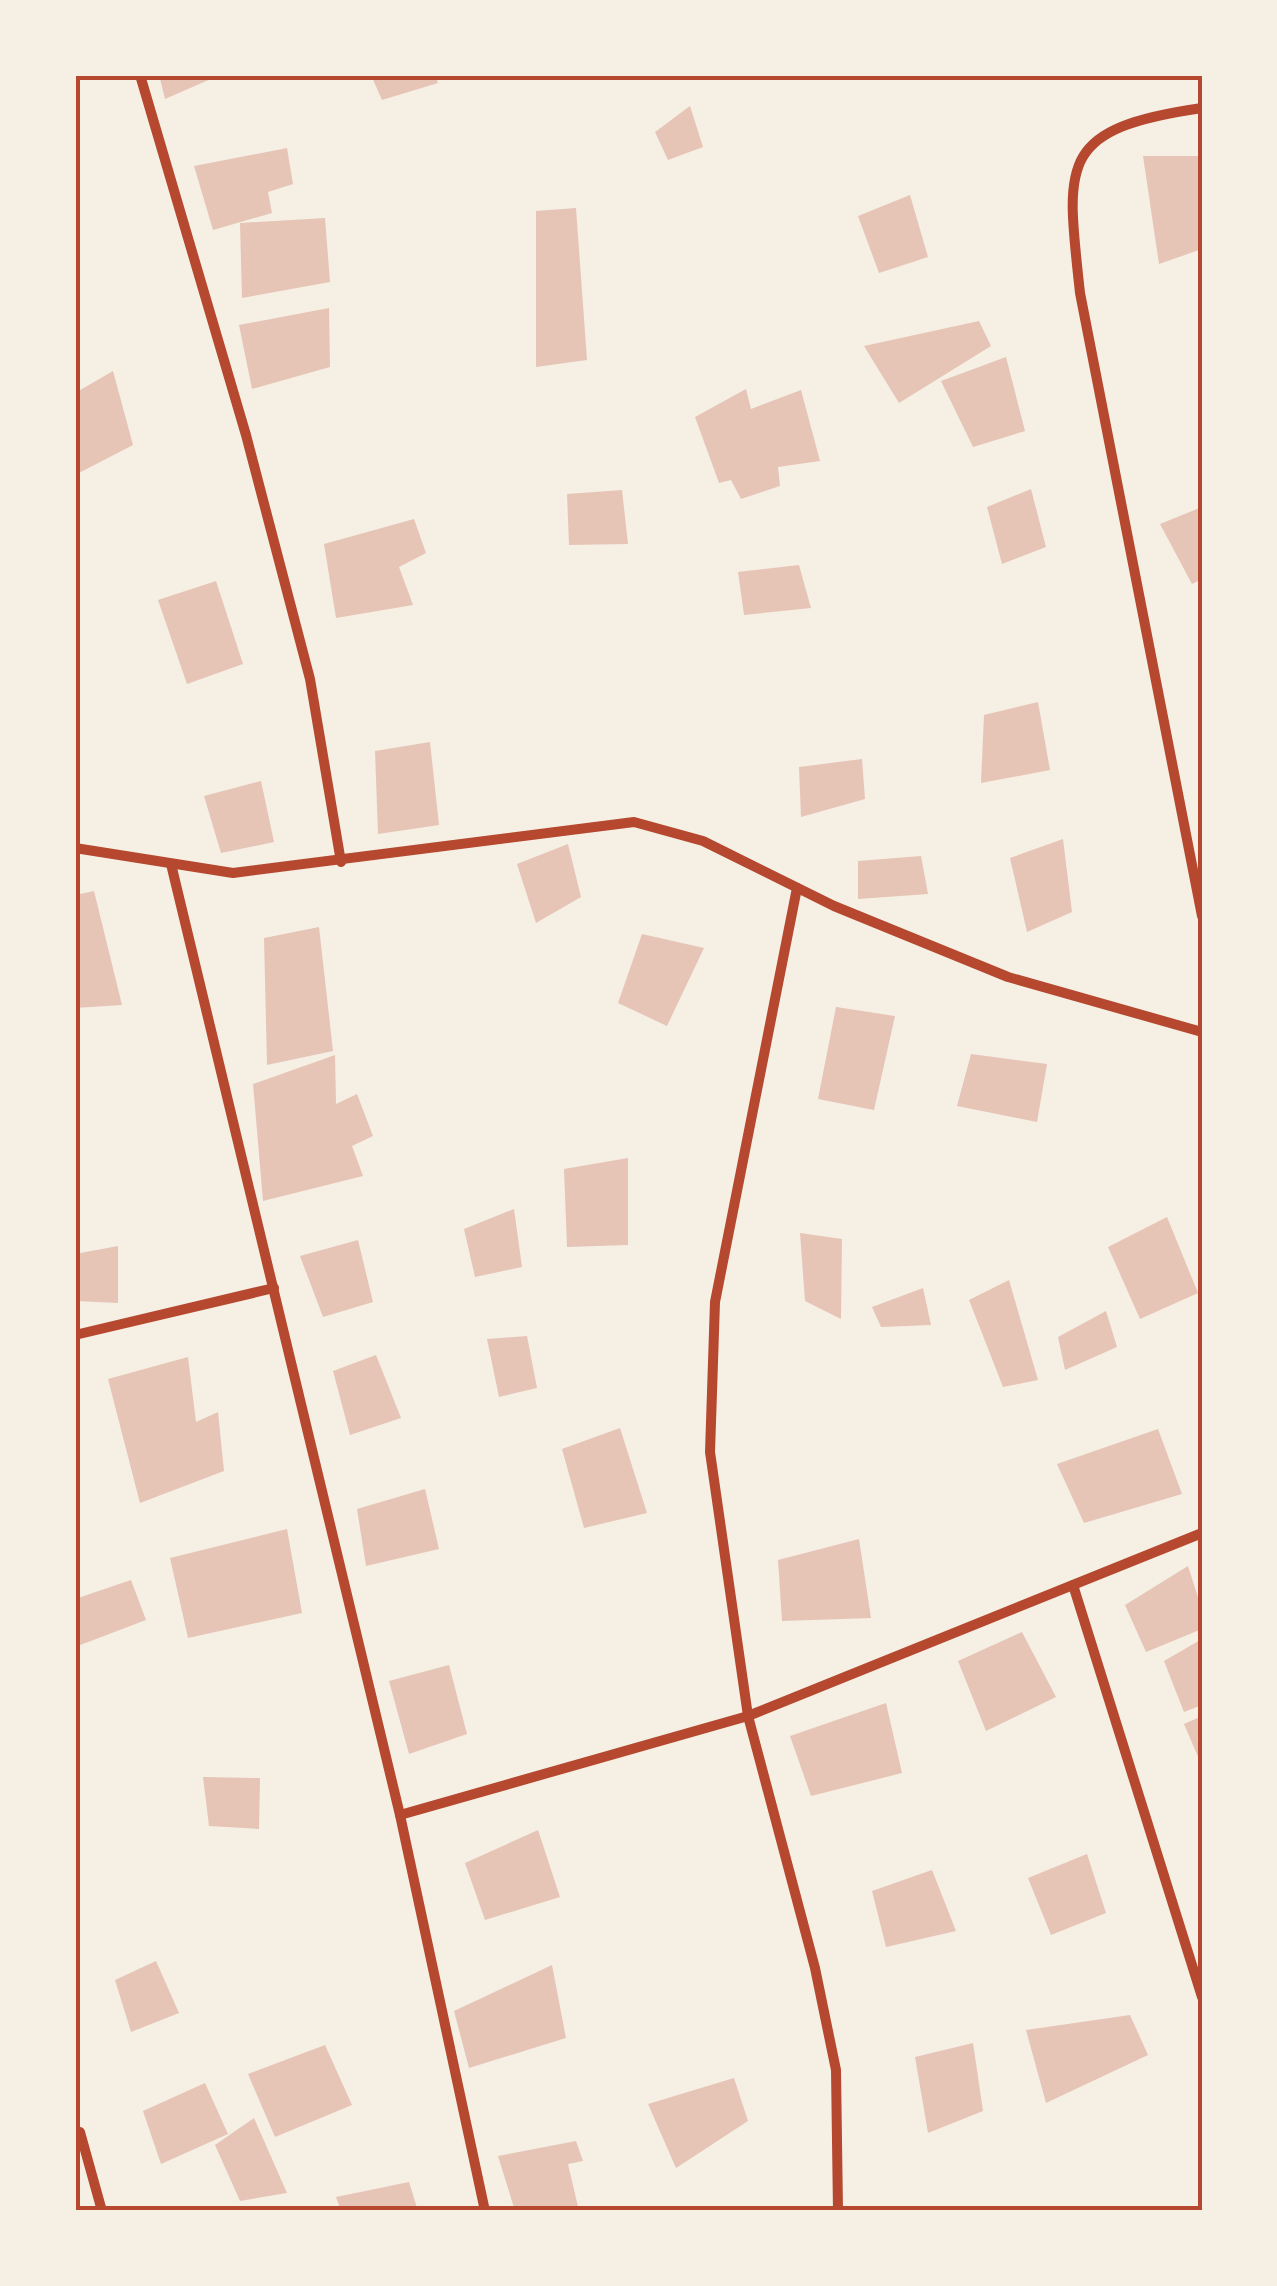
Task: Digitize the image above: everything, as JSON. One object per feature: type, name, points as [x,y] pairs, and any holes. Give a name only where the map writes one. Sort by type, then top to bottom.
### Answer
[{"type":"street","points":[[140,75],[246,435],[310,680],[341,862]]},
{"type":"street","points":[[1202,108],[1139,117],[1095,141],[1075,168],[1070,198],[1080,293],[1202,916]]},
{"type":"street","points":[[75,848],[233,873],[634,822],[703,841],[798,888],[1008,977],[1202,1032]]},
{"type":"street","points":[[171,864],[400,1815],[485,2211]]},
{"type":"street","points":[[798,888],[715,1302],[710,1452],[748,1716],[815,1968],[836,2070],[838,2211]]},
{"type":"street","points":[[75,1335],[274,1288]]},
{"type":"street","points":[[400,1815],[748,1716],[1202,1532]]},
{"type":"street","points":[[1073,1585],[1202,1997]]},
{"type":"street","points":[[80,2132],[102,2211]]},
{"type":"building","points":[[159,75],[220,75],[165,99]]},
{"type":"building","points":[[371,75],[435,75],[438,83],[382,100]]},
{"type":"building","points":[[690,106],[703,147],[668,160],[655,132]]},
{"type":"building","points":[[287,148],[293,184],[268,192],[272,213],[213,230],[194,166]]},
{"type":"building","points":[[1143,156],[1202,156],[1202,249],[1159,264]]},
{"type":"building","points":[[910,195],[928,257],[879,273],[858,216]]},
{"type":"building","points":[[576,208],[587,360],[536,367],[536,211]]},
{"type":"building","points":[[325,218],[330,282],[242,298],[240,223]]},
{"type":"building","points":[[329,308],[330,367],[252,389],[239,325]]},
{"type":"building","points":[[979,321],[991,346],[899,403],[864,346]]},
{"type":"building","points":[[1006,357],[1025,431],[973,447],[941,381]]},
{"type":"building","points":[[113,371],[133,445],[75,475],[75,393]]},
{"type":"building","points":[[746,389],[751,409],[801,390],[820,461],[778,467],[780,486],[741,499],[731,480],[719,483],[695,417]]},
{"type":"building","points":[[1031,489],[1046,547],[1002,564],[987,507]]},
{"type":"building","points":[[622,490],[628,544],[569,545],[567,494]]},
{"type":"building","points":[[1202,507],[1202,579],[1192,584],[1160,524]]},
{"type":"building","points":[[414,519],[426,553],[399,567],[413,605],[336,618],[324,544]]},
{"type":"building","points":[[799,565],[811,608],[744,615],[738,572]]},
{"type":"building","points":[[216,581],[243,664],[187,684],[158,600]]},
{"type":"building","points":[[1038,702],[1050,770],[981,783],[984,715]]},
{"type":"building","points":[[430,742],[439,825],[378,834],[375,751]]},
{"type":"building","points":[[862,759],[865,799],[801,817],[799,767]]},
{"type":"building","points":[[261,781],[274,842],[221,853],[204,796]]},
{"type":"building","points":[[1063,839],[1072,912],[1027,932],[1010,858]]},
{"type":"building","points":[[568,844],[581,897],[536,923],[517,864]]},
{"type":"building","points":[[921,856],[928,894],[858,899],[858,861]]},
{"type":"building","points":[[94,891],[122,1005],[75,1008],[75,895]]},
{"type":"building","points":[[319,927],[333,1051],[267,1065],[264,938]]},
{"type":"building","points":[[642,934],[704,948],[667,1026],[618,1003]]},
{"type":"building","points":[[836,1007],[895,1016],[874,1110],[818,1099]]},
{"type":"building","points":[[971,1054],[1047,1064],[1037,1122],[957,1106]]},
{"type":"building","points":[[335,1055],[336,1104],[357,1094],[373,1136],[352,1146],[363,1176],[263,1201],[253,1084]]},
{"type":"building","points":[[628,1158],[628,1245],[567,1247],[564,1169]]},
{"type":"building","points":[[514,1209],[522,1267],[475,1277],[464,1229]]},
{"type":"building","points":[[1167,1217],[1198,1293],[1140,1319],[1108,1247]]},
{"type":"building","points":[[800,1233],[842,1239],[841,1319],[805,1301]]},
{"type":"building","points":[[358,1240],[373,1302],[323,1317],[300,1256]]},
{"type":"building","points":[[118,1246],[118,1303],[76,1301],[75,1254]]},
{"type":"building","points":[[1009,1280],[1038,1380],[1003,1387],[969,1300]]},
{"type":"building","points":[[923,1288],[931,1325],[881,1327],[872,1307]]},
{"type":"building","points":[[1106,1311],[1117,1347],[1065,1370],[1058,1337]]},
{"type":"building","points":[[527,1336],[537,1388],[499,1397],[487,1339]]},
{"type":"building","points":[[376,1355],[401,1418],[350,1435],[333,1371]]},
{"type":"building","points":[[188,1357],[196,1422],[218,1412],[224,1471],[140,1503],[108,1379]]},
{"type":"building","points":[[620,1428],[647,1513],[584,1528],[562,1449]]},
{"type":"building","points":[[1158,1429],[1182,1494],[1084,1523],[1057,1464]]},
{"type":"building","points":[[425,1489],[439,1549],[366,1566],[357,1509]]},
{"type":"building","points":[[287,1529],[302,1613],[188,1638],[170,1558]]},
{"type":"building","points":[[859,1539],[871,1618],[782,1621],[778,1560]]},
{"type":"building","points":[[1188,1566],[1202,1610],[1202,1629],[1146,1652],[1125,1605]]},
{"type":"building","points":[[131,1580],[146,1620],[75,1647],[75,1599]]},
{"type":"building","points":[[1022,1632],[1056,1697],[986,1731],[958,1661]]},
{"type":"building","points":[[1202,1639],[1202,1705],[1184,1712],[1164,1661]]},
{"type":"building","points":[[449,1665],[467,1734],[409,1754],[389,1681]]},
{"type":"building","points":[[886,1703],[902,1773],[811,1796],[790,1736]]},
{"type":"building","points":[[1202,1716],[1202,1766],[1184,1724]]},
{"type":"building","points":[[203,1777],[260,1778],[259,1829],[209,1826]]},
{"type":"building","points":[[538,1830],[560,1897],[485,1920],[465,1863]]},
{"type":"building","points":[[1087,1854],[1106,1913],[1051,1935],[1028,1878]]},
{"type":"building","points":[[932,1870],[956,1931],[886,1947],[872,1891]]},
{"type":"building","points":[[156,1961],[179,2013],[131,2032],[115,1980]]},
{"type":"building","points":[[552,1965],[566,2038],[469,2068],[454,2011]]},
{"type":"building","points":[[1130,2015],[1148,2055],[1046,2103],[1026,2030]]},
{"type":"building","points":[[973,2043],[983,2111],[928,2133],[915,2057]]},
{"type":"building","points":[[325,2045],[352,2105],[275,2137],[248,2074]]},
{"type":"building","points":[[734,2078],[748,2121],[676,2168],[648,2104]]},
{"type":"building","points":[[205,2083],[228,2134],[161,2164],[143,2111]]},
{"type":"building","points":[[254,2118],[287,2193],[240,2201],[215,2145]]},
{"type":"building","points":[[576,2141],[583,2161],[568,2164],[579,2211],[515,2211],[498,2156]]},
{"type":"building","points":[[409,2182],[418,2211],[341,2211],[336,2197]]}]
